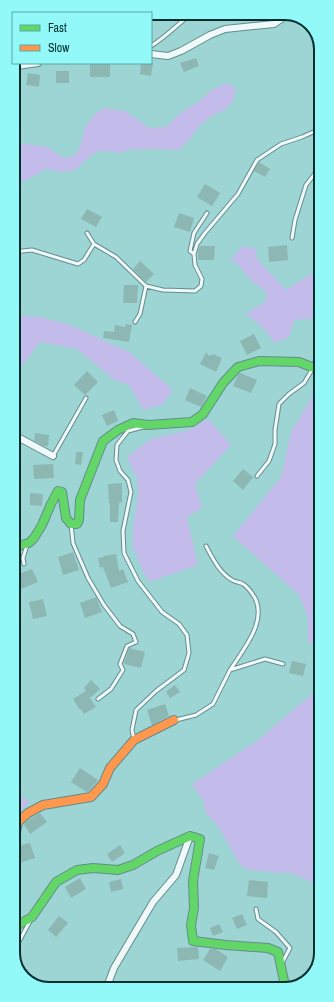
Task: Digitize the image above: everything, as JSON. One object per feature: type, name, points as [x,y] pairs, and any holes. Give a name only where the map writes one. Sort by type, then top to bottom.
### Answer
[{"type":"street","points":[[152,54],[168,56],[225,29],[274,24],[280,20]]},
{"type":"street","points":[[20,66],[31,64]]},
{"type":"street","points":[[20,545],[28,543],[38,532],[54,496],[58,491],[62,492],[66,518],[71,524],[77,524],[79,520],[80,500],[103,441],[118,430],[133,423],[148,425],[192,422],[203,414],[223,382],[238,367],[259,361],[299,362],[314,368]]},
{"type":"street","points":[[20,438],[53,456]]},
{"type":"street","points":[[20,820],[28,813],[43,805],[91,797],[103,784],[110,768],[134,740],[174,720]]},
{"type":"street","points":[[109,982],[114,968],[153,902],[176,875],[190,836]]},
{"type":"street","points":[[20,924],[32,917],[56,882],[77,870],[93,868],[118,870],[133,865],[157,851],[190,836],[200,839],[193,881],[194,908],[191,925],[193,941],[268,948],[278,952],[284,982]]},
{"type":"lane","points":[[152,45],[162,39],[184,20]]},
{"type":"lane","points":[[87,233],[94,244],[116,257],[146,286],[163,290],[195,292],[201,286],[202,279],[195,265],[194,254],[198,244],[205,233],[238,194],[257,160],[281,144],[314,132]]},
{"type":"lane","points":[[292,238],[294,220],[306,185],[314,175]]},
{"type":"lane","points":[[194,254],[190,251],[194,233],[207,213]]},
{"type":"lane","points":[[20,251],[32,250],[78,264],[84,260],[94,244]]},
{"type":"lane","points":[[135,322],[140,314],[146,286]]},
{"type":"lane","points":[[257,476],[269,460],[275,444],[278,404],[289,394],[304,384],[314,368]]},
{"type":"lane","points":[[53,456],[86,398]]},
{"type":"lane","points":[[134,740],[132,730],[136,710],[184,670],[189,653],[187,635],[179,624],[162,612],[138,581],[124,553],[123,531],[131,492],[128,480],[120,471],[116,460],[117,445],[128,431],[148,425]]},
{"type":"lane","points":[[71,524],[73,543],[88,578],[104,605],[120,626],[133,634],[136,642],[127,646],[120,664],[122,670],[111,688],[98,699]]},
{"type":"lane","points":[[24,564],[23,558],[28,543]]},
{"type":"lane","points":[[174,720],[196,715],[213,704],[230,670],[256,630],[258,604],[252,593],[243,584],[233,581],[222,573],[206,546]]},
{"type":"lane","points":[[230,670],[266,659],[283,664]]},
{"type":"lane","points":[[256,909],[258,919],[276,932],[290,948],[281,966]]},
{"type":"lane","points":[[20,940],[32,917]]},
{"type":"shaded area","points":[[227,83],[236,89],[234,98],[228,108],[210,117],[199,126],[189,140],[179,150],[132,149],[119,153],[98,151],[84,161],[76,170],[61,172],[46,169],[20,183],[20,143],[47,147],[65,158],[72,157],[77,153],[85,127],[95,114],[105,108],[124,111],[149,128],[166,127],[179,114],[198,102],[213,89]]},
{"type":"shaded area","points":[[241,247],[254,247],[258,260],[286,290],[314,273],[314,318],[294,320],[289,337],[275,343],[263,328],[246,314],[267,300],[265,291],[251,280],[236,262],[230,261]]},
{"type":"shaded area","points":[[20,315],[40,317],[70,325],[129,352],[173,390],[163,404],[144,410],[128,384],[116,381],[77,349],[40,342],[20,368]]},
{"type":"shaded area","points":[[314,394],[314,643],[308,643],[308,618],[299,595],[233,536],[281,477],[291,432]]},
{"type":"shaded area","points":[[208,419],[231,445],[195,484],[202,508],[187,517],[198,565],[149,582],[141,567],[133,546],[133,529],[138,494],[137,478],[130,465],[128,456],[151,439],[190,430]]},
{"type":"shaded area","points":[[314,692],[314,883],[291,873],[246,869],[239,863],[218,826],[205,812],[204,802],[192,784],[258,740]]},
{"type":"shaded area","points":[[20,796],[30,802],[20,812]]},
{"type":"building","points":[[196,58],[199,66],[184,72],[180,63]]},
{"type":"building","points":[[153,63],[151,76],[140,74],[141,64]]},
{"type":"building","points":[[90,64],[110,64],[110,77],[90,77]]},
{"type":"building","points":[[56,71],[69,71],[69,83],[56,83]]},
{"type":"building","points":[[28,73],[40,75],[39,87],[26,85]]},
{"type":"building","points":[[259,162],[270,169],[265,177],[254,171]]},
{"type":"building","points":[[205,184],[220,193],[212,206],[197,197]]},
{"type":"building","points":[[87,209],[102,217],[96,227],[81,219]]},
{"type":"building","points":[[179,213],[194,218],[190,232],[174,227]]},
{"type":"building","points":[[287,245],[288,260],[269,262],[268,247]]},
{"type":"building","points":[[200,246],[215,246],[214,260],[198,260],[198,251]]},
{"type":"building","points":[[140,261],[154,274],[146,282],[133,269]]},
{"type":"building","points":[[124,285],[138,285],[137,303],[123,303]]},
{"type":"building","points":[[126,324],[132,325],[129,342],[103,338],[104,331],[114,332],[115,325],[125,327]]},
{"type":"building","points":[[254,334],[261,348],[247,355],[240,341]]},
{"type":"building","points":[[206,352],[209,356],[213,354],[222,358],[216,372],[200,364]]},
{"type":"building","points":[[87,371],[98,382],[85,395],[74,385]]},
{"type":"building","points":[[240,373],[257,380],[251,393],[233,386]]},
{"type":"building","points":[[190,388],[207,396],[201,407],[185,400]]},
{"type":"building","points":[[114,410],[118,421],[107,426],[102,415]]},
{"type":"building","points":[[35,433],[49,435],[48,446],[44,446],[34,441]]},
{"type":"building","points":[[76,452],[83,452],[81,465],[75,464]]},
{"type":"building","points":[[53,464],[54,478],[34,479],[33,465]]},
{"type":"building","points":[[243,469],[253,477],[243,490],[233,481]]},
{"type":"building","points":[[122,483],[122,502],[119,503],[118,522],[110,522],[108,484]]},
{"type":"building","points":[[30,493],[43,494],[42,506],[30,505]]},
{"type":"building","points":[[73,552],[79,570],[63,575],[58,557]]},
{"type":"building","points":[[116,554],[119,571],[123,569],[128,582],[111,588],[103,567],[100,568],[98,558]]},
{"type":"building","points":[[32,569],[38,582],[21,589],[20,574]]},
{"type":"building","points":[[96,597],[102,612],[85,618],[80,603]]},
{"type":"building","points":[[43,599],[47,616],[33,619],[29,602]]},
{"type":"building","points":[[129,648],[145,652],[141,668],[124,664]]},
{"type":"building","points":[[292,661],[306,664],[303,676],[289,673]]},
{"type":"building","points":[[91,680],[100,689],[90,698],[96,707],[84,714],[73,699],[86,691],[84,688]]},
{"type":"building","points":[[175,685],[180,692],[170,698],[166,692]]},
{"type":"building","points":[[165,704],[169,716],[152,725],[147,710]]},
{"type":"building","points":[[80,768],[98,780],[88,792],[71,782]]},
{"type":"building","points":[[40,813],[47,822],[30,834],[24,824]]},
{"type":"building","points":[[30,843],[35,858],[20,863],[20,846]]},
{"type":"building","points":[[120,845],[125,853],[112,862],[107,854]]},
{"type":"building","points":[[209,853],[219,856],[214,870],[205,868]]},
{"type":"building","points":[[80,878],[86,889],[71,898],[65,887]]},
{"type":"building","points":[[121,879],[123,889],[111,892],[109,882]]},
{"type":"building","points":[[249,880],[268,882],[267,898],[247,896]]},
{"type":"building","points":[[242,914],[247,925],[237,929],[232,918]]},
{"type":"building","points":[[59,916],[68,923],[56,937],[48,930]]},
{"type":"building","points":[[219,924],[223,932],[213,936],[210,928]]},
{"type":"building","points":[[198,947],[199,959],[178,961],[177,948]]},
{"type":"building","points":[[210,949],[216,949],[228,957],[220,971],[203,960]]},
{"type":"traffic: fast","points":[[20,545],[29,543],[34,538],[42,525],[58,491],[62,492],[66,518],[71,524],[77,524],[79,520],[80,500],[103,441],[118,430],[133,423],[148,425],[192,422],[203,414],[223,383],[238,367],[259,361],[299,362],[314,368]]},
{"type":"traffic: fast","points":[[20,924],[32,917],[56,882],[77,870],[93,868],[118,870],[133,865],[157,851],[190,836],[200,839],[193,881],[194,908],[191,925],[193,941],[268,948],[278,952],[284,982]]},
{"type":"traffic: slow","points":[[20,820],[28,813],[43,805],[91,797],[103,784],[110,768],[134,740],[174,720]]}]
